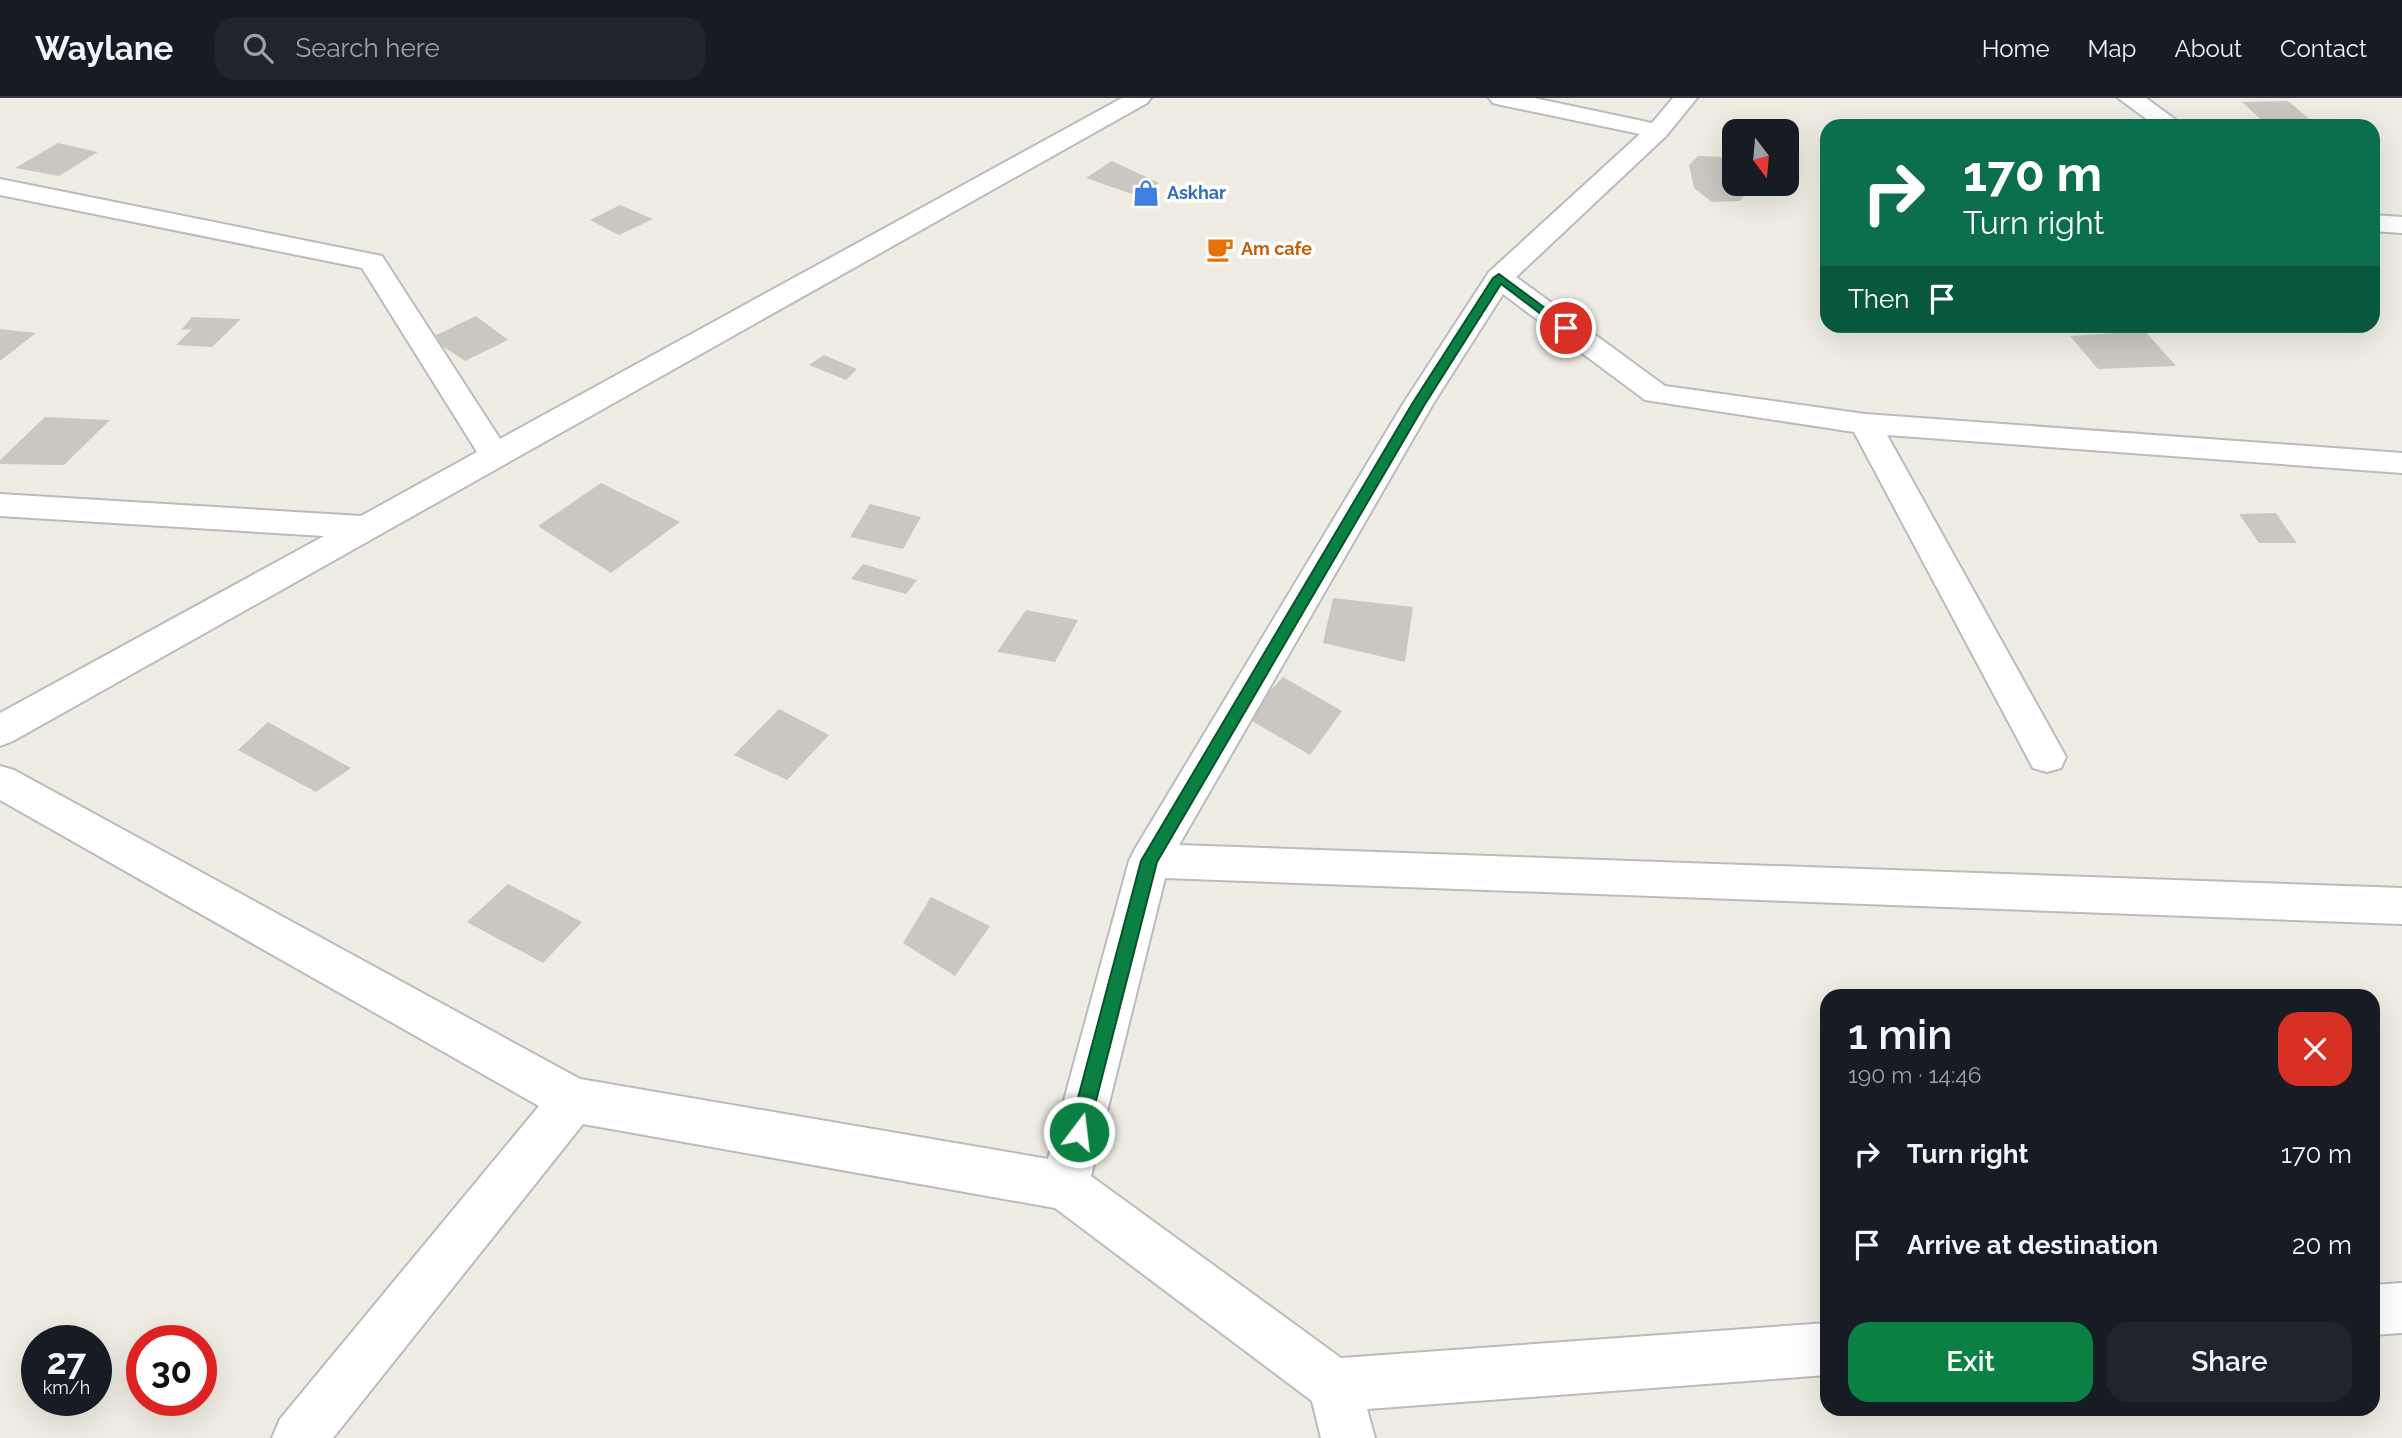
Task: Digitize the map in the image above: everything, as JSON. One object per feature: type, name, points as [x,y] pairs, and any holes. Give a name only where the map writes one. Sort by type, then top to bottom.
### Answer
[{"type":"street","points":[[0,731],[1139,98]]},
{"type":"street","points":[[1501,98],[1658,131]]},
{"type":"street","points":[[1065,1186],[1149,861],[1411,416],[1499,278],[1658,131],[1685,98]]},
{"type":"street","points":[[2130,98],[2162,119]]},
{"type":"street","points":[[0,187],[372,262],[495,455]]},
{"type":"street","points":[[2380,223],[2402,225]]},
{"type":"street","points":[[1499,278],[1656,394],[1865,424],[2402,463]]},
{"type":"street","points":[[1865,424],[2047,757]]},
{"type":"street","points":[[0,505],[364,527]]},
{"type":"street","points":[[0,781],[573,1100],[1065,1186],[1334,1385],[1348,1438]]},
{"type":"street","points":[[1149,861],[2402,906]]},
{"type":"street","points":[[299,1438],[573,1100]]},
{"type":"street","points":[[2380,1310],[2402,1308]]},
{"type":"street","points":[[1334,1385],[1820,1350]]},
{"type":"building","points":[[2288,101],[2309,119],[2260,119],[2242,102]]},
{"type":"building","points":[[58,143],[98,152],[59,176],[15,168]]},
{"type":"building","points":[[1698,156],[1722,157],[1722,196],[1744,196],[1740,201],[1712,202],[1694,188],[1689,165]]},
{"type":"building","points":[[1112,161],[1159,183],[1138,196],[1086,178]]},
{"type":"building","points":[[620,205],[653,219],[619,235],[590,220]]},
{"type":"building","points":[[476,316],[508,340],[465,361],[430,338]]},
{"type":"building","points":[[192,317],[241,319],[212,347],[176,345],[192,329],[181,330]]},
{"type":"building","points":[[0,329],[36,333],[0,361]]},
{"type":"building","points":[[2147,333],[2176,366],[2098,369],[2070,336]]},
{"type":"building","points":[[824,355],[857,369],[846,380],[809,365]]},
{"type":"building","points":[[45,417],[110,420],[64,465],[0,464],[0,460]]},
{"type":"building","points":[[601,483],[680,522],[611,573],[538,526]]},
{"type":"building","points":[[870,504],[921,517],[903,549],[850,537]]},
{"type":"building","points":[[2276,513],[2297,543],[2259,543],[2239,514]]},
{"type":"building","points":[[863,564],[917,580],[906,594],[851,579]]},
{"type":"building","points":[[1333,598],[1413,607],[1405,662],[1323,643]]},
{"type":"building","points":[[1026,610],[1078,620],[1055,662],[997,652]]},
{"type":"building","points":[[1283,677],[1342,711],[1310,755],[1245,717]]},
{"type":"building","points":[[779,709],[829,735],[787,780],[734,755]]},
{"type":"building","points":[[268,722],[351,768],[316,792],[238,750]]},
{"type":"building","points":[[508,884],[582,922],[543,963],[467,922]]},
{"type":"building","points":[[931,897],[990,926],[955,976],[903,943]]},
{"type":"place","name":"Askhar","points":[[1146,193]]},
{"type":"place","name":"Am cafe","points":[[1220,249]]},
{"type":"route","points":[[1079,1132],[1149,861],[1419,404],[1499,278],[1566,328]]}]
